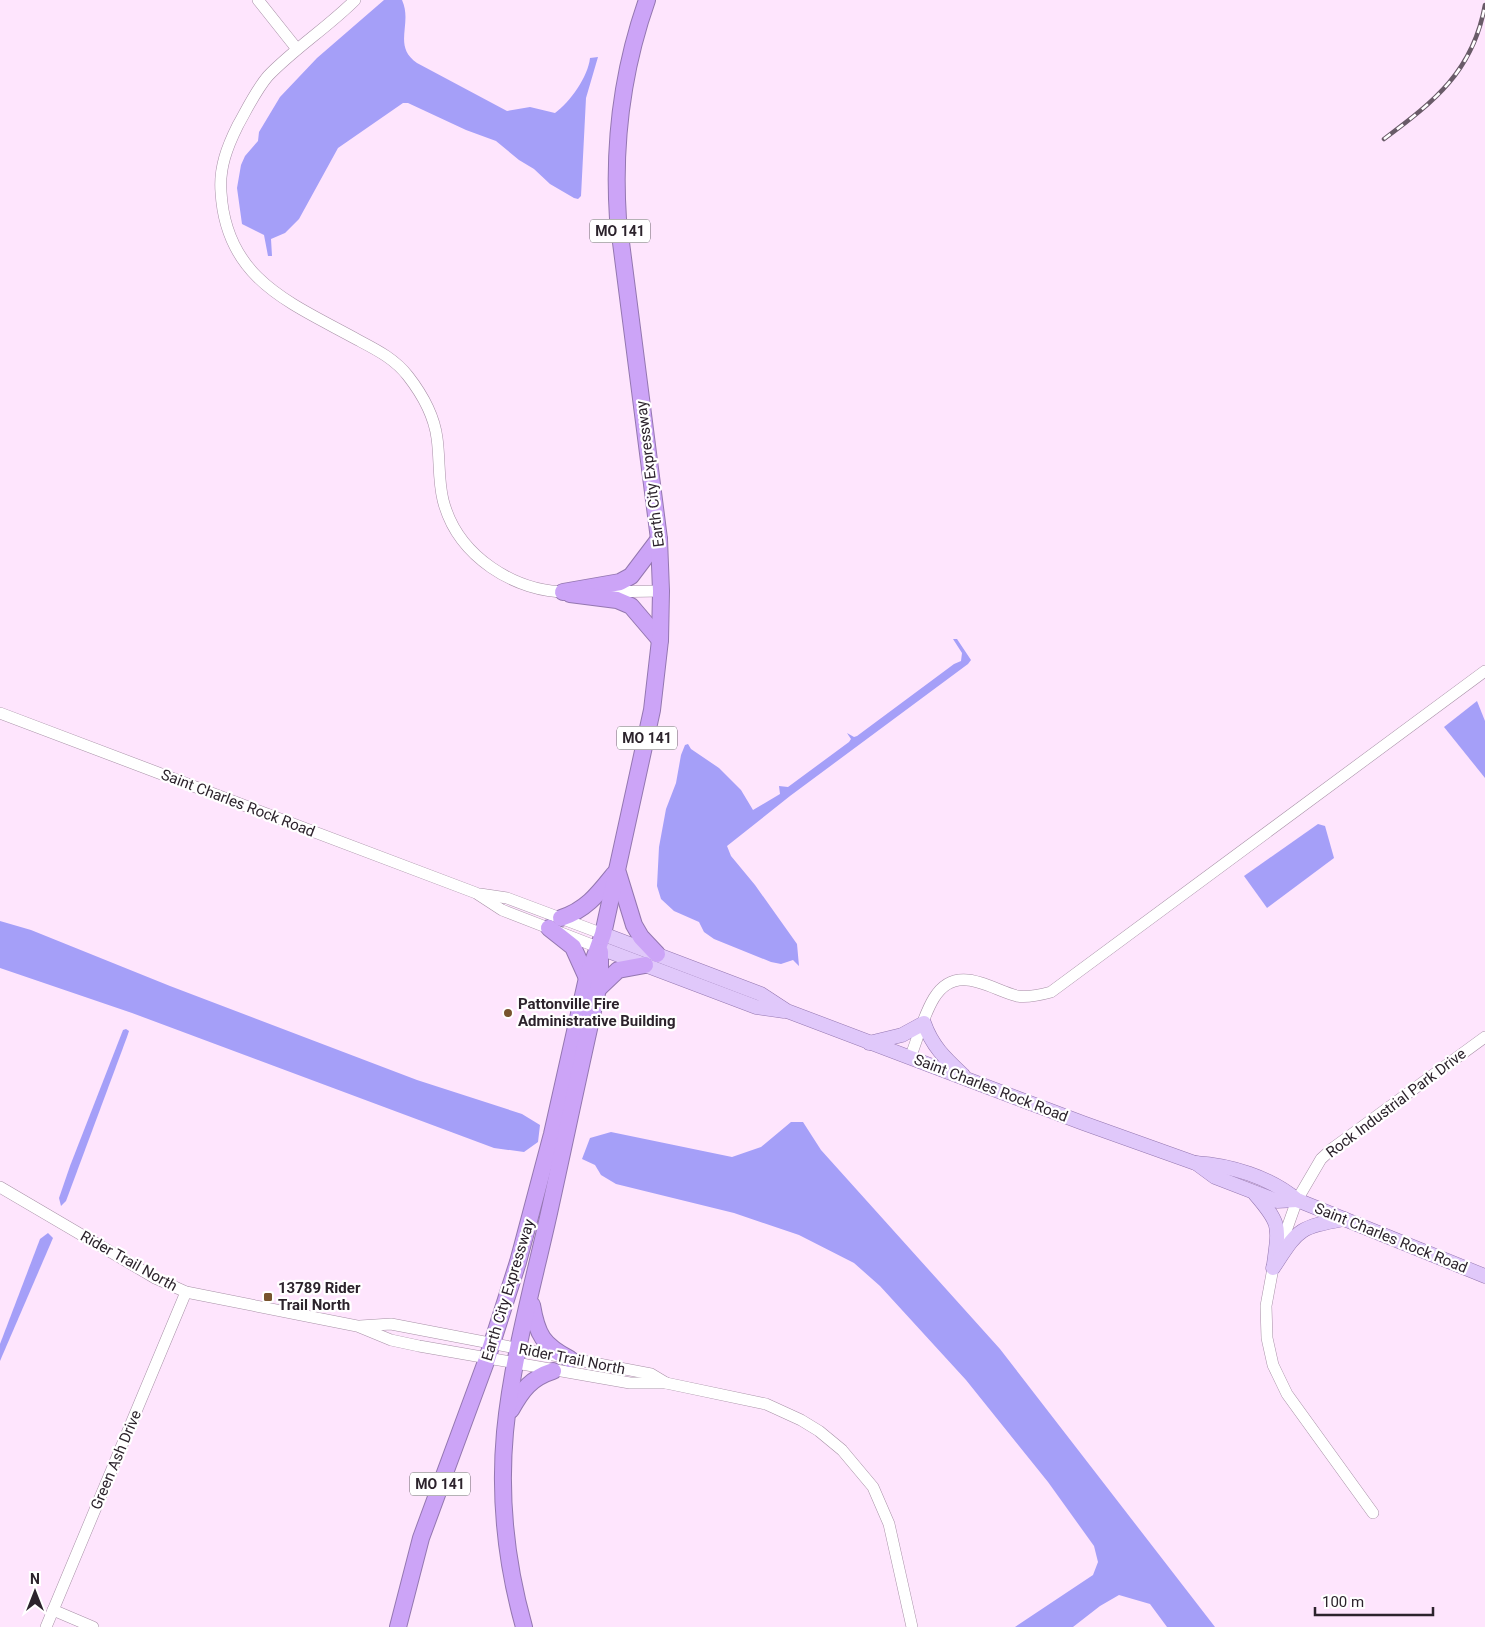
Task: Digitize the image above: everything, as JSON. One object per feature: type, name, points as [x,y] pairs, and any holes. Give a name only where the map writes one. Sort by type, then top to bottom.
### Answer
[{"type":"highway","name":"Earth City Expressway","points":[[398,1627],[420,1538],[489,1351],[538,1190],[592,983],[647,739],[660,640],[659,539],[618,219],[616,175],[621,106],[629,59],[647,0]]},
{"type":"highway","points":[[563,592],[620,582],[631,576],[659,539]]},
{"type":"highway","points":[[563,592],[617,600],[630,606],[660,640]]},
{"type":"highway","points":[[617,871],[634,925],[651,960],[618,970],[592,983],[573,947],[555,923],[589,904],[617,871]]},
{"type":"highway","name":"Earth City Expressway","points":[[524,1627],[512,1576],[504,1519],[503,1462],[506,1418],[592,983]]},
{"type":"highway","points":[[530,1298],[541,1337],[547,1345],[570,1359]]},
{"type":"highway","points":[[506,1418],[526,1386],[539,1376],[553,1371]]},
{"type":"main road","name":"Saint Charles Rock Road","points":[[602,941],[651,960],[756,1007],[787,1011],[869,1043],[1195,1162],[1220,1164],[1282,1188],[1297,1200],[1485,1276]]},
{"type":"main road","points":[[869,1043],[902,1035],[924,1023],[938,1052],[969,1080]]},
{"type":"main road","name":"Saint Charles Rock Road","points":[[1195,1162],[1215,1177],[1277,1200],[1297,1200]]},
{"type":"main road","points":[[1253,1191],[1273,1215],[1279,1229],[1273,1268]]},
{"type":"main road","points":[[1273,1268],[1295,1235],[1300,1231],[1313,1225],[1344,1219]]},
{"type":"street","points":[[258,0],[297,48]]},
{"type":"street","points":[[355,0],[297,48],[267,77],[254,96],[226,149],[222,163],[220,190],[223,215],[233,244],[248,268],[262,283],[292,303],[388,356],[418,389],[430,412],[437,438],[444,502],[462,539],[477,557],[495,570],[524,586],[563,592],[661,592]]},
{"type":"street","points":[[910,1058],[940,990],[948,984],[963,980],[990,985],[1018,996],[1042,995],[1060,986],[1485,670]]},
{"type":"street","name":"Saint Charles Rock Road","points":[[0,713],[476,893],[507,898],[555,923],[602,941]]},
{"type":"street","name":"Saint Charles Rock Road","points":[[476,893],[502,910],[555,923],[602,941]]},
{"type":"street","name":"Rock Industrial Park Drive","points":[[1372,1513],[1287,1394],[1273,1365],[1265,1322],[1273,1268],[1297,1200],[1321,1159],[1333,1148],[1485,1037]]},
{"type":"street","name":"Rider Trail North","points":[[0,1188],[155,1278],[186,1292],[357,1326],[392,1324],[489,1351],[518,1356],[570,1359],[651,1374],[666,1383]]},
{"type":"street","name":"Green Ash Drive","points":[[46,1627],[186,1292]]},
{"type":"street","name":"Rider Trail North","points":[[518,1356],[553,1371],[630,1383],[666,1383],[766,1404],[782,1410],[819,1430],[842,1450],[873,1487],[890,1524],[912,1627]]},
{"type":"street","points":[[53,1610],[93,1627]]},
{"type":"shaded area","points":[[384,0],[402,0],[405,9],[404,42],[410,56],[417,63],[507,111],[530,107],[555,113],[567,102],[582,81],[590,58],[598,57],[586,98],[581,196],[578,199],[574,198],[550,184],[534,169],[519,160],[496,141],[466,130],[408,103],[403,103],[338,148],[299,219],[285,233],[271,239],[272,256],[268,256],[264,235],[242,224],[237,188],[241,165],[245,156],[258,141],[259,132],[280,97],[317,58]]},
{"type":"shaded area","points":[[953,639],[957,639],[971,660],[968,664],[790,796],[727,846],[731,856],[755,885],[797,944],[799,966],[793,960],[781,964],[771,962],[714,939],[704,932],[699,922],[674,911],[661,899],[657,886],[659,847],[666,809],[676,783],[681,755],[685,745],[688,744],[691,749],[719,768],[741,790],[753,810],[780,794],[779,786],[788,787],[849,742],[851,739],[847,733],[854,737],[857,736],[954,664],[961,661],[962,653]]},
{"type":"shaded area","points":[[1477,701],[1485,721],[1485,778],[1444,727]]},
{"type":"shaded area","points":[[1318,824],[1325,826],[1334,858],[1267,908],[1244,876]]},
{"type":"shaded area","points":[[0,921],[31,930],[170,986],[417,1080],[522,1114],[540,1125],[538,1142],[524,1152],[494,1148],[132,1013],[0,968]]},
{"type":"shaded area","points":[[123,1030],[129,1031],[127,1037],[66,1201],[61,1206],[59,1198],[70,1166]]},
{"type":"shaded area","points":[[791,1122],[803,1122],[821,1150],[1000,1349],[1215,1627],[1167,1627],[1150,1604],[1119,1595],[1100,1606],[1073,1627],[1015,1627],[1093,1575],[1098,1562],[1094,1546],[1048,1482],[966,1380],[880,1286],[854,1263],[799,1235],[734,1213],[616,1184],[601,1175],[595,1165],[582,1159],[590,1138],[611,1132],[732,1157],[761,1147]]},
{"type":"shaded area","points":[[48,1233],[53,1238],[0,1361],[0,1344],[40,1239]]},
{"type":"railway","points":[[1384,139],[1420,111],[1449,82],[1471,48],[1485,5]]},
{"type":"place","name":"Pattonville Fire Administrative Building","points":[[508,1013]]},
{"type":"place","name":"13789 Rider Trail North","points":[[268,1297]]}]
